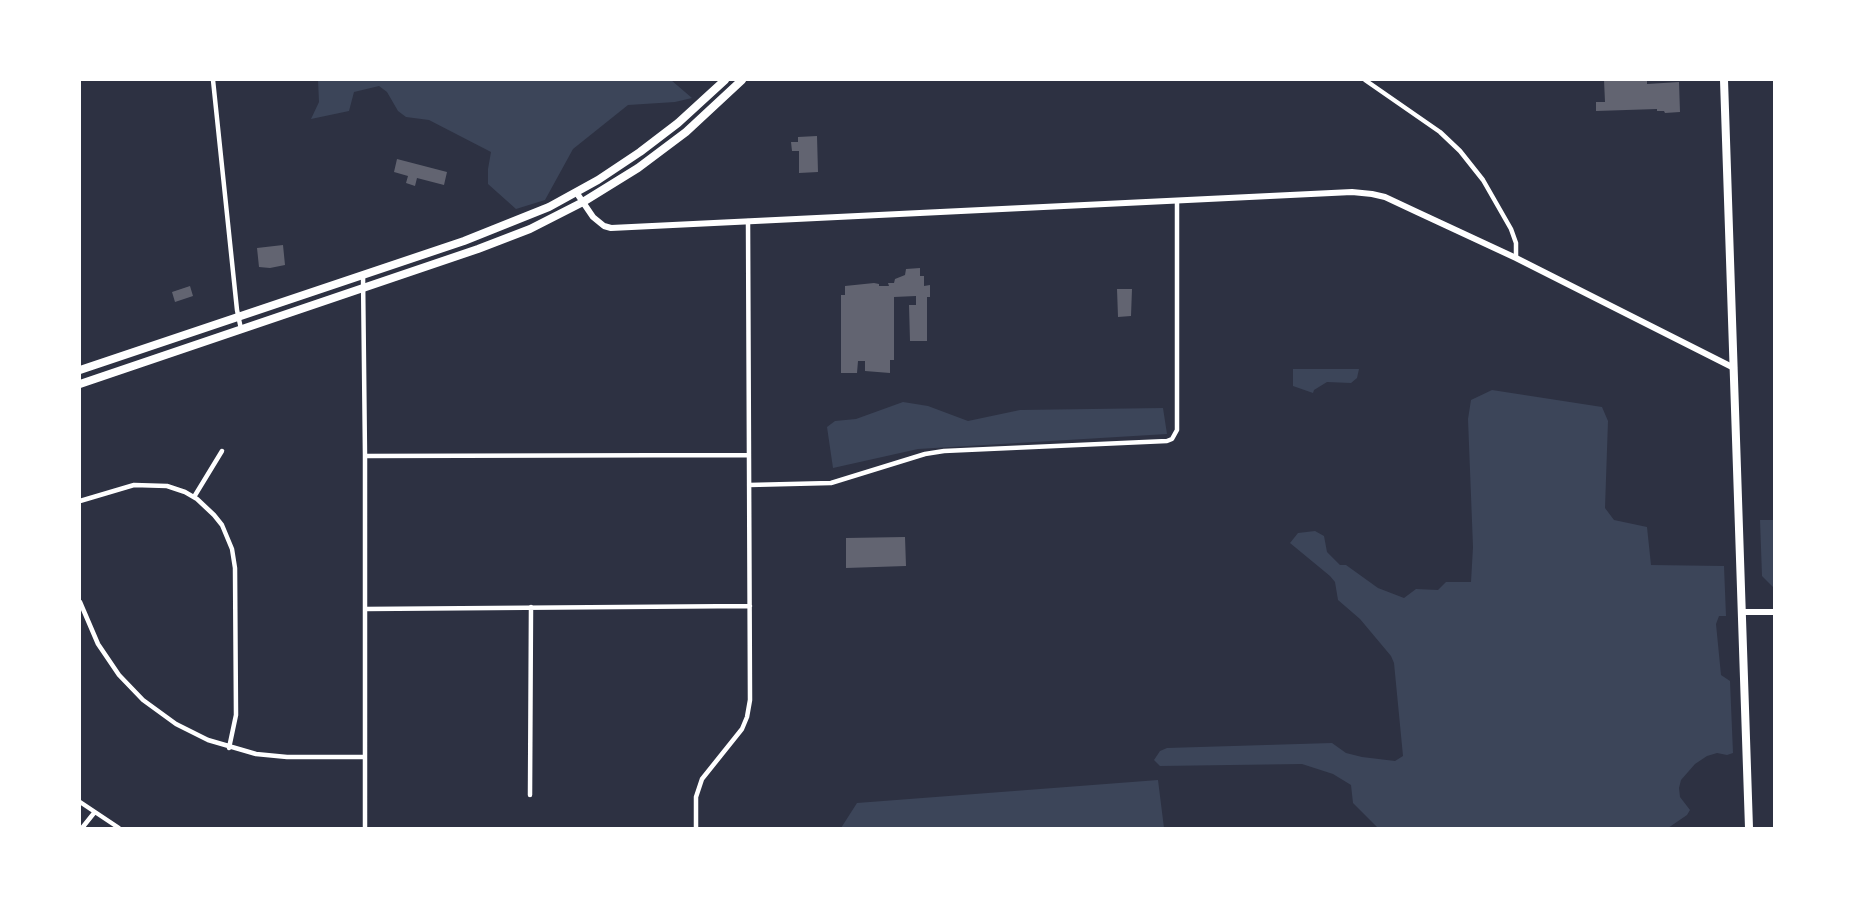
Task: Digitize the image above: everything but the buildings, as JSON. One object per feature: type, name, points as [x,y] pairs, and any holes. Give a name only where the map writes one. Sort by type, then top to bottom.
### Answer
[{"type":"main road","points":[[80,370],[363,275],[501,227],[549,207],[612,171],[654,142],[725,80]]},
{"type":"main road","points":[[80,384],[531,229],[583,202],[629,174],[674,141],[742,80]]},
{"type":"main road","points":[[1724,80],[1749,828]]},
{"type":"street","points":[[213,80],[241,329]]},
{"type":"street","points":[[1365,80],[1440,132],[1466,158],[1483,180],[1511,229],[1516,243],[1516,258]]},
{"type":"street","points":[[576,192],[598,222],[611,228],[1352,192],[1372,194],[1407,207],[1516,258],[1734,368]]},
{"type":"street","points":[[749,485],[831,483],[925,454],[944,451],[1117,444],[1172,439],[1177,430],[1177,201]]},
{"type":"street","points":[[696,828],[696,797],[702,779],[742,729],[750,708],[748,221]]},
{"type":"street","points":[[363,275],[366,456],[365,828]]},
{"type":"street","points":[[194,497],[222,451]]},
{"type":"street","points":[[366,456],[748,456]]},
{"type":"street","points":[[80,501],[120,488],[142,484],[167,486],[194,497],[206,506],[222,525],[230,543],[234,561],[236,715],[229,748]]},
{"type":"street","points":[[80,602],[98,644],[129,686],[156,711],[176,724],[229,748],[271,756],[365,757]]},
{"type":"street","points":[[365,609],[750,606]]},
{"type":"street","points":[[530,795],[531,607]]},
{"type":"street","points":[[1742,612],[1774,612]]},
{"type":"street","points":[[80,802],[119,828]]},
{"type":"street","points":[[82,828],[94,813]]},
{"type":"shaded area","points":[[318,80],[671,80],[692,98],[675,102],[628,105],[573,149],[545,200],[516,209],[488,184],[491,152],[429,120],[406,117],[398,111],[387,92],[379,86],[354,92],[349,111],[311,119],[319,102]]},
{"type":"shaded area","points":[[1293,369],[1359,369],[1357,378],[1351,383],[1327,382],[1313,393],[1293,386]]},
{"type":"shaded area","points":[[1492,390],[1602,407],[1608,421],[1605,508],[1614,520],[1647,527],[1651,565],[1724,566],[1726,616],[1719,616],[1716,624],[1721,675],[1730,681],[1733,753],[1727,755],[1717,753],[1707,756],[1695,764],[1681,780],[1680,797],[1690,810],[1687,815],[1668,828],[1378,828],[1353,803],[1351,785],[1333,774],[1302,764],[1160,766],[1154,760],[1160,751],[1167,748],[1332,743],[1346,753],[1362,757],[1395,761],[1403,756],[1394,663],[1391,656],[1360,619],[1338,600],[1335,582],[1330,576],[1290,543],[1298,533],[1315,531],[1324,536],[1327,552],[1340,565],[1346,565],[1378,588],[1404,598],[1416,589],[1438,590],[1446,582],[1471,582],[1473,547],[1468,419],[1471,400]]},
{"type":"shaded area","points":[[903,402],[928,406],[968,421],[1020,410],[1163,408],[1167,434],[918,449],[833,468],[827,427],[835,421],[856,419]]},
{"type":"shaded area","points":[[1760,520],[1774,520],[1774,588],[1762,576]]},
{"type":"shaded area","points":[[1158,780],[1164,828],[841,828],[857,803]]}]
